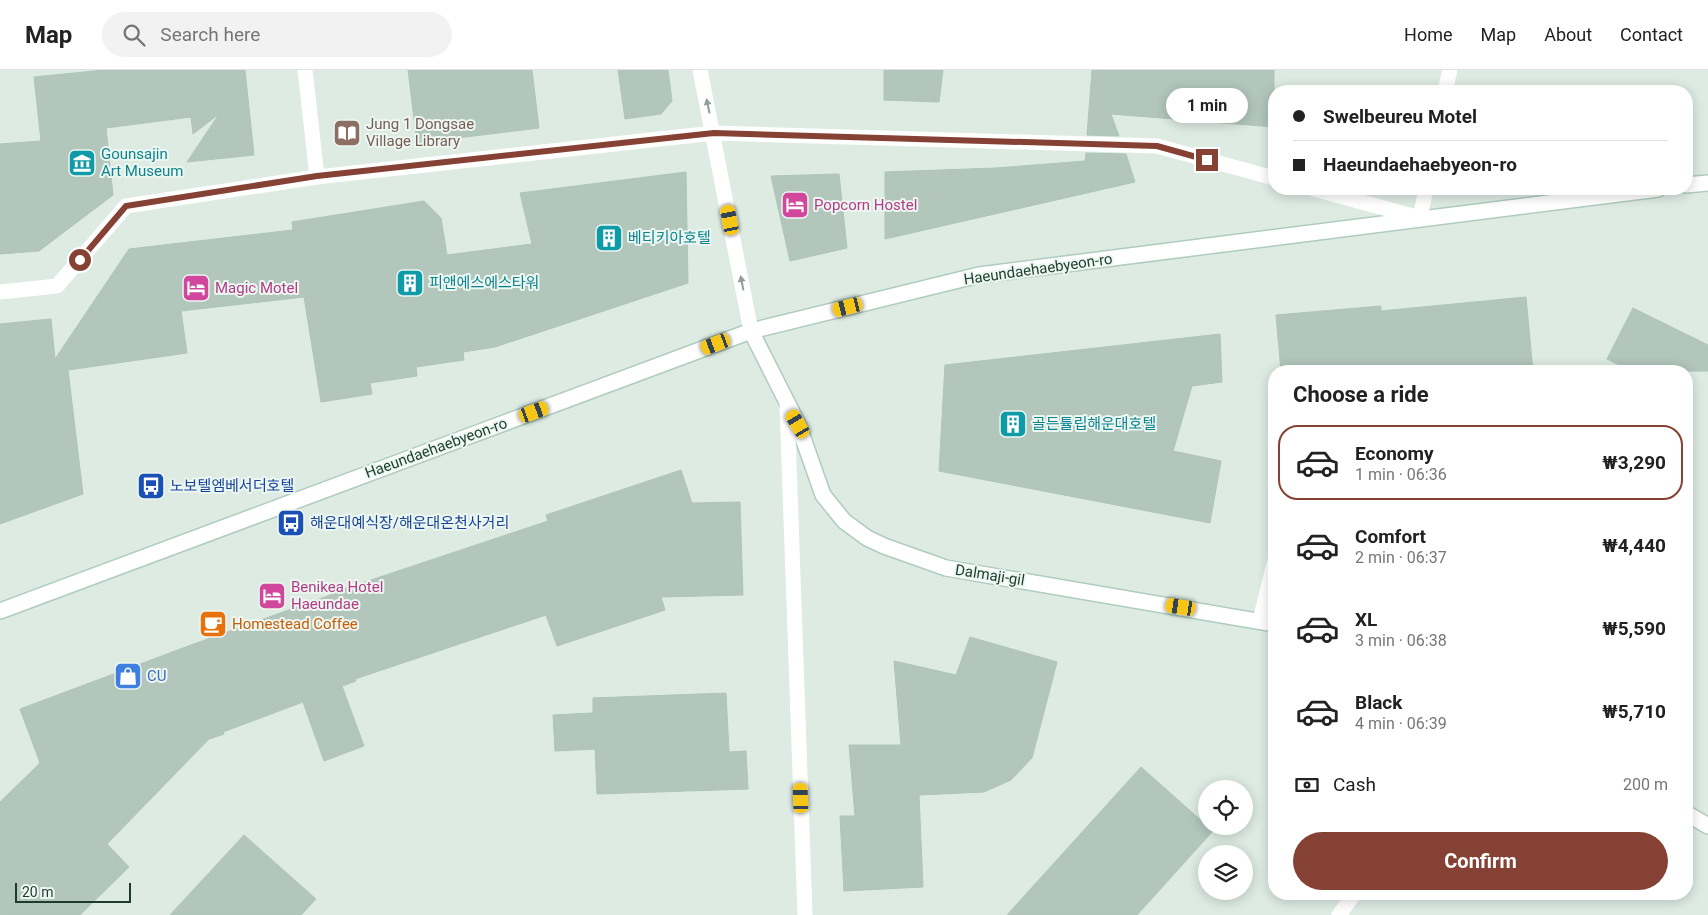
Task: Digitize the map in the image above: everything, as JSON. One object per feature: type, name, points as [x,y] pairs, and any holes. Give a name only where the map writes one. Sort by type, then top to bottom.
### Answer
[{"type":"street","points":[[305,70],[317,176]]},
{"type":"street","name":"Dalmaji-gil","points":[[700,70],[714,133],[751,331],[787,406],[798,424],[823,495],[844,521],[867,538],[884,546],[946,568],[1267,622]]},
{"type":"street","points":[[1446,85],[1450,70]]},
{"type":"street","points":[[0,292],[57,286],[126,206],[317,176],[714,133],[1157,146],[1268,176]]},
{"type":"street","points":[[1693,184],[1708,183]]},
{"type":"street","points":[[1336,195],[1420,218],[1425,195]]},
{"type":"street","name":"Haeundaehaebyeon-ro","points":[[0,611],[751,331],[979,275],[1609,195]]},
{"type":"street","name":"Dalmaji-gil","points":[[787,406],[805,915]]},
{"type":"street","points":[[1693,817],[1708,826]]},
{"type":"street","points":[[1339,915],[1350,900]]},
{"type":"building","points":[[104,70],[245,70],[254,155],[187,162],[219,114],[193,134],[191,117],[106,128],[113,195],[39,251],[0,254],[0,144],[41,141],[34,77]]},
{"type":"building","points":[[408,70],[532,70],[539,128],[417,143]]},
{"type":"building","points":[[618,70],[668,70],[672,101],[661,114],[625,119]]},
{"type":"building","points":[[884,70],[943,70],[939,102],[884,100]]},
{"type":"building","points":[[1092,70],[1274,70],[1274,85],[1268,85],[1268,127],[1111,114],[1119,136],[1087,135]]},
{"type":"building","points":[[1086,153],[1126,154],[1135,182],[885,239],[885,172],[996,168],[1085,161]]},
{"type":"building","points":[[686,172],[688,283],[495,347],[463,352],[464,360],[416,367],[417,376],[370,383],[372,394],[321,402],[304,297],[181,311],[187,353],[68,370],[83,494],[0,524],[0,324],[51,319],[55,359],[129,249],[293,230],[292,222],[424,201],[441,218],[447,255],[532,244],[520,193]]},
{"type":"building","points":[[839,174],[847,248],[790,261],[771,176]]},
{"type":"building","points":[[1526,297],[1532,365],[1280,365],[1276,315],[1381,306],[1381,311]]},
{"type":"building","points":[[1633,308],[1708,345],[1708,371],[1693,371],[1693,365],[1619,365],[1607,359]]},
{"type":"building","name":"골든튤립해운대호텔","points":[[1220,334],[1222,382],[1192,386],[1173,451],[1221,461],[1210,523],[939,471],[945,365]]},
{"type":"building","points":[[681,470],[692,503],[740,502],[743,595],[661,597],[665,610],[557,646],[546,615],[355,679],[356,681],[342,686],[364,746],[324,761],[303,702],[223,732],[224,734],[209,739],[107,844],[129,867],[80,915],[0,915],[0,802],[40,763],[20,709],[335,592],[548,521],[546,515]]},
{"type":"building","points":[[970,637],[1057,662],[1032,758],[1011,780],[984,792],[919,795],[923,887],[844,891],[840,816],[855,816],[849,745],[901,745],[894,661],[956,675]]},
{"type":"building","points":[[726,693],[729,752],[746,751],[748,789],[597,794],[595,749],[555,751],[553,715],[593,713],[593,698]]},
{"type":"building","points":[[1141,767],[1198,818],[1198,835],[1209,835],[1200,845],[1198,845],[1198,848],[1137,915],[1007,915]]},
{"type":"building","points":[[244,835],[316,899],[301,915],[170,915]]},
{"type":"place","name":"Jung 1 Dongsae Village Library","points":[[347,133]]},
{"type":"place","name":"Gounsajin Art Museum","points":[[82,163]]},
{"type":"place","name":"Popcorn Hostel","points":[[795,205]]},
{"type":"place","name":"베티키아호텔","points":[[609,238]]},
{"type":"place","name":"피앤에스에스타워","points":[[410,283]]},
{"type":"place","name":"Magic Motel","points":[[196,288]]},
{"type":"place","name":"골든튤립해운대호텔","points":[[1013,424]]},
{"type":"place","name":"노보텔엠베서더호텔","points":[[151,486]]},
{"type":"place","name":"해운대예식장/해운대온천사거리","points":[[291,523]]},
{"type":"place","name":"Benikea Hotel Haeundae","points":[[272,596]]},
{"type":"place","name":"Homestead Coffee","points":[[213,624]]},
{"type":"place","name":"CU","points":[[128,676]]},
{"type":"route","points":[[80,260],[126,206],[317,176],[714,133],[1157,146],[1207,160]]}]
